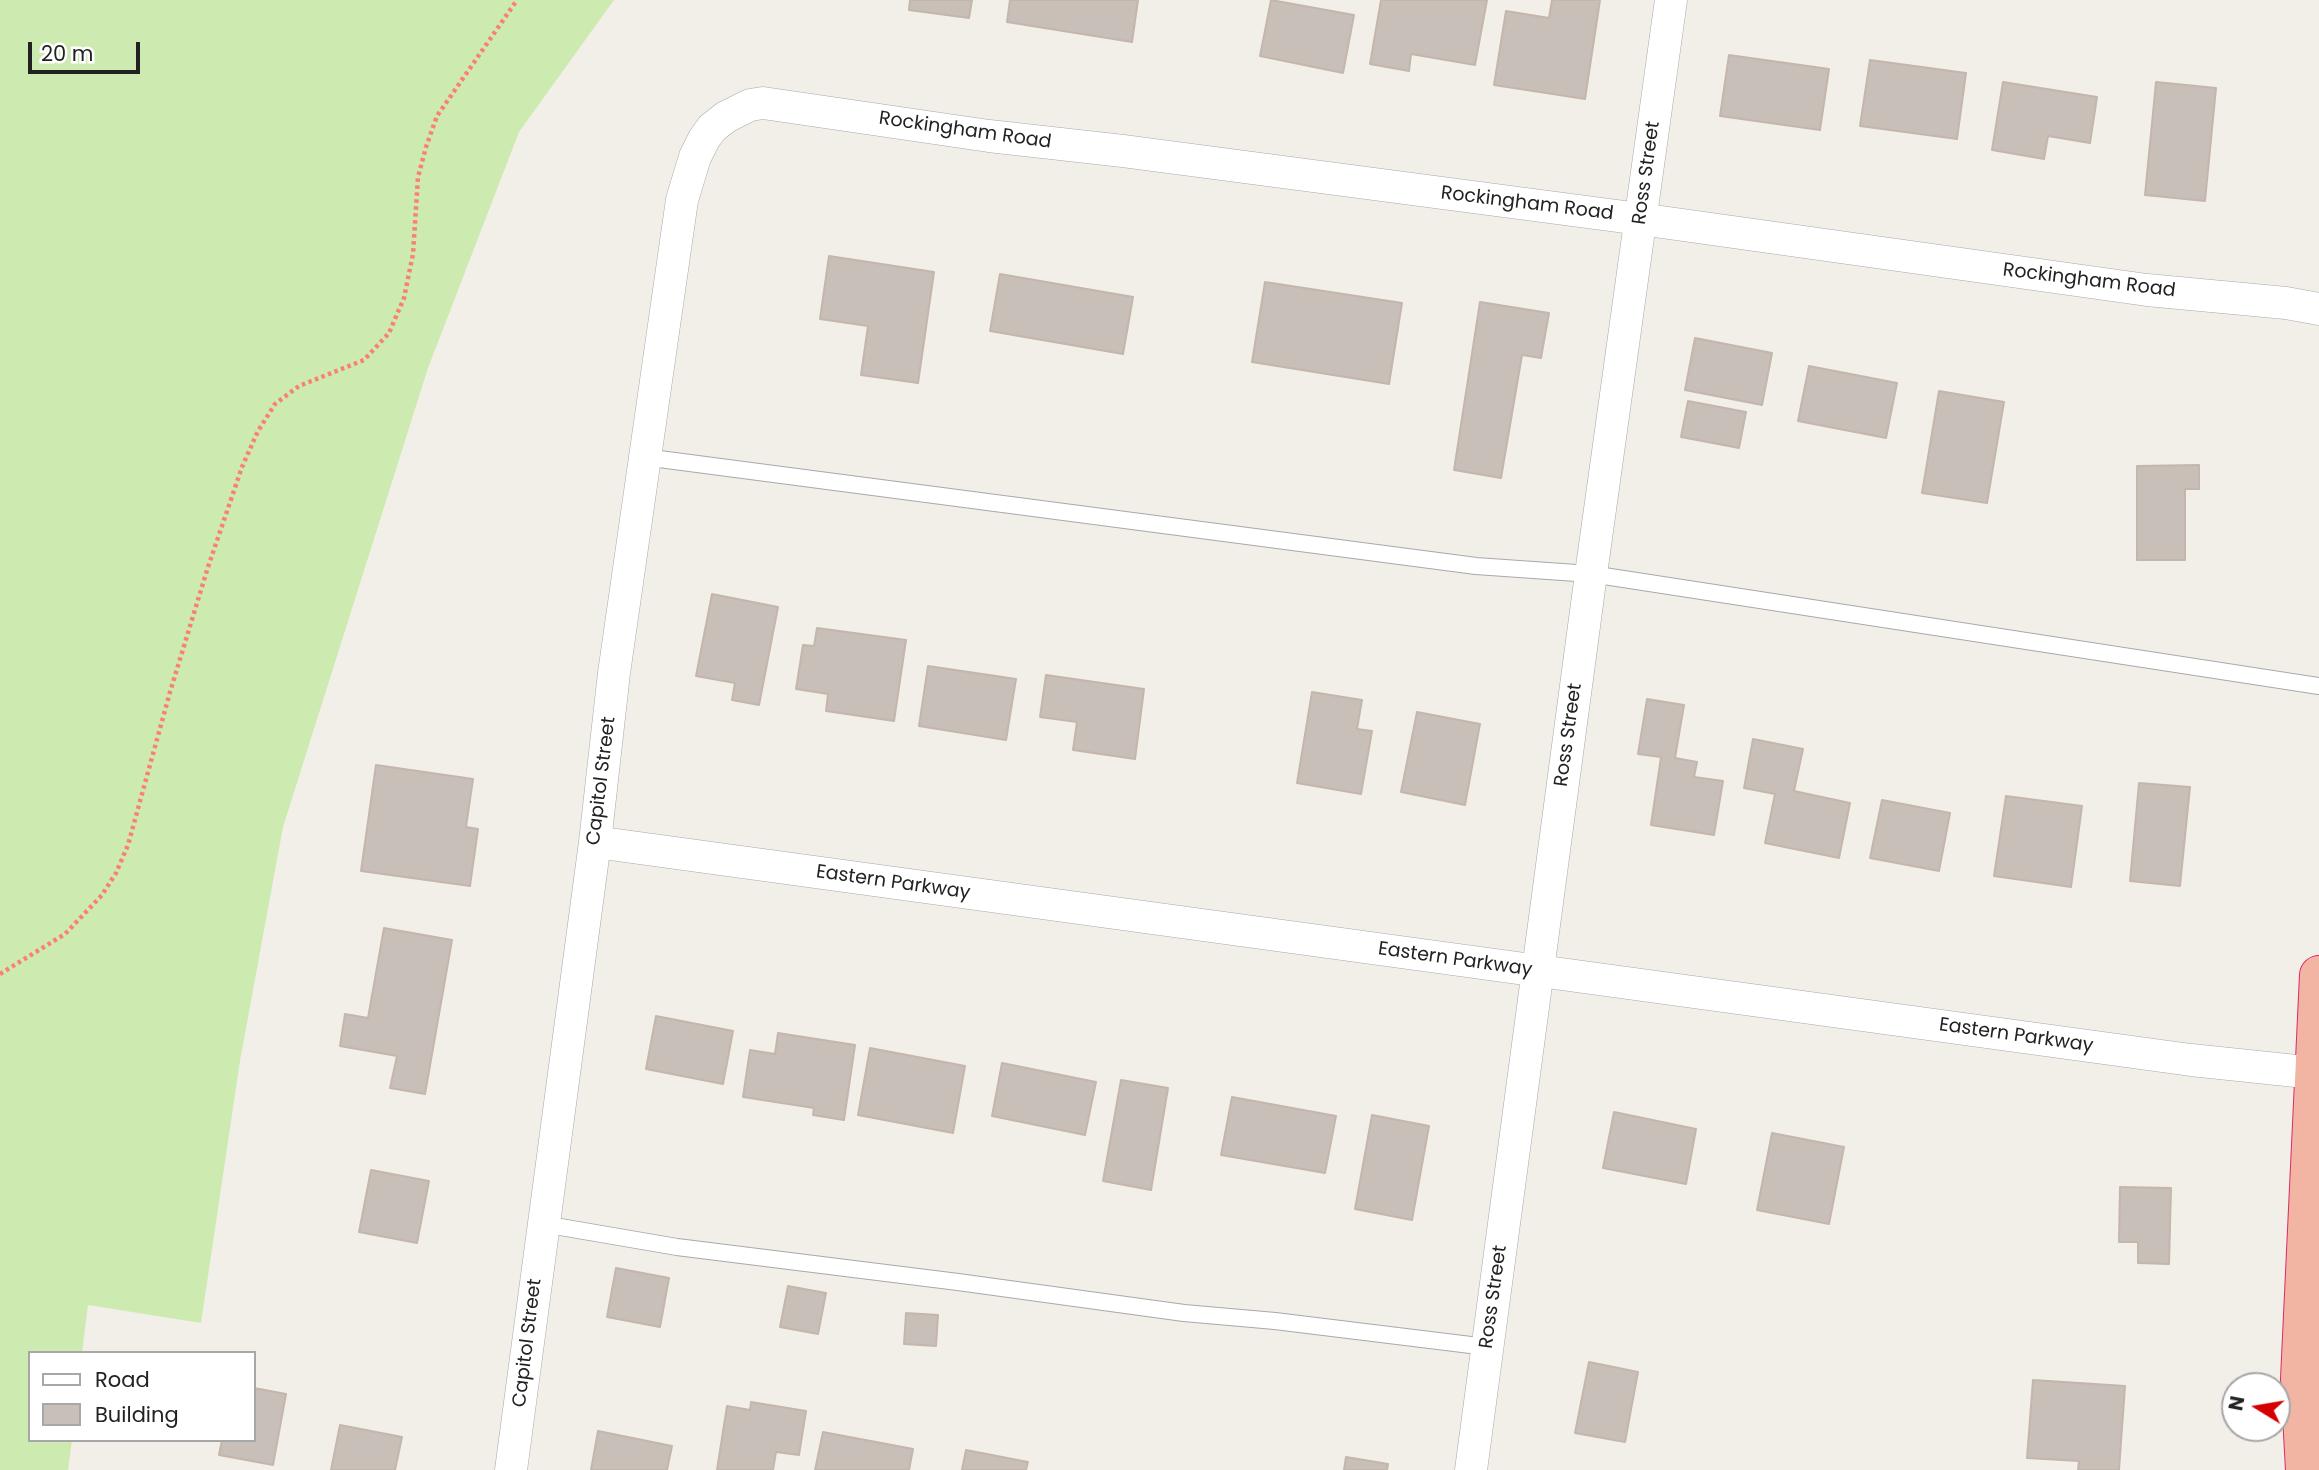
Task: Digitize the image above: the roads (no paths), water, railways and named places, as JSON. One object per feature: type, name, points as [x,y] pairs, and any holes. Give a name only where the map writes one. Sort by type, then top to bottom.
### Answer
[{"type":"highway","points":[[2305,1470],[2300,1379],[2319,975]]},
{"type":"highway","points":[[2285,1470],[2300,1379]]},
{"type":"street","name":"Ross Street","points":[[1471,1470],[1671,0]]},
{"type":"street","name":"Rockingham Road","points":[[737,112],[750,105],[763,103],[989,136],[1640,219],[2147,290],[2286,303],[2319,309]]},
{"type":"street","name":"Capitol Street","points":[[511,1470],[595,842],[614,673],[682,200],[695,157],[704,139],[712,128],[737,112]]},
{"type":"street","name":"Eastern Parkway","points":[[595,842],[2190,1060],[2315,1073]]},
{"type":"lane","points":[[644,457],[1475,566],[1591,574],[2319,686]]},
{"type":"lane","points":[[543,1224],[677,1247],[1184,1313],[1275,1321],[1487,1347]]}]
